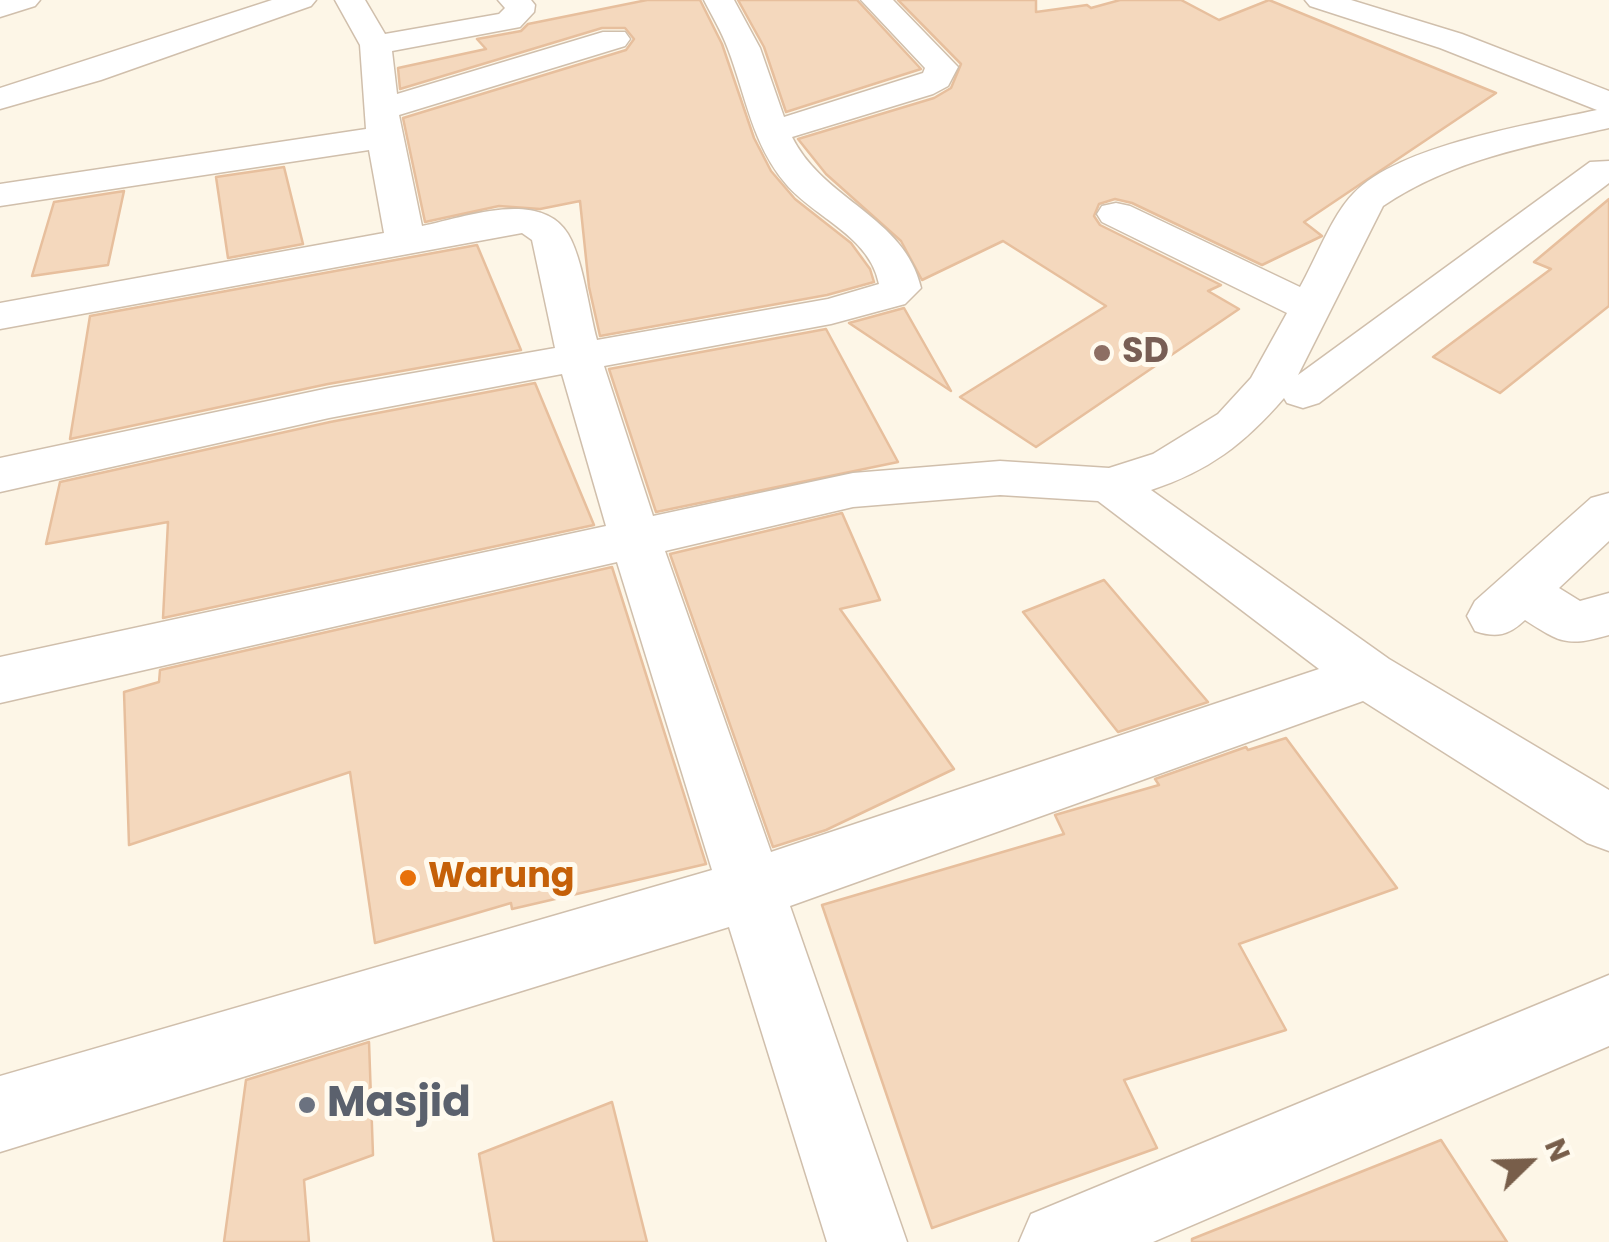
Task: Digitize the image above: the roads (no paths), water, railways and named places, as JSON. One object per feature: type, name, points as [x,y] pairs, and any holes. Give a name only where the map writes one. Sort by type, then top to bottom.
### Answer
[{"type":"street","points":[[0,8],[25,0]]},
{"type":"street","points":[[0,99],[89,73],[301,0]]},
{"type":"street","points":[[350,0],[376,45],[382,124],[406,243]]},
{"type":"street","points":[[376,45],[510,21],[519,12],[520,5],[514,0]]},
{"type":"street","points":[[0,475],[310,407],[578,354],[830,311],[900,288],[900,270],[878,244],[797,174],[772,132],[744,47],[718,0]]},
{"type":"street","points":[[772,132],[885,99],[921,86],[938,75],[942,67],[876,0]]},
{"type":"street","points":[[1320,0],[1451,41],[1609,103]]},
{"type":"street","points":[[1431,0],[1451,41]]},
{"type":"street","points":[[0,195],[382,124],[614,38]]},
{"type":"street","points":[[0,680],[853,490],[1000,478],[1110,485],[1170,466],[1236,425],[1270,385],[1366,200],[1391,182],[1426,166],[1528,136],[1609,118]]},
{"type":"street","points":[[1303,393],[1606,171],[1528,136]]},
{"type":"street","points":[[1116,214],[1312,309]]},
{"type":"street","points":[[0,316],[510,221],[530,220],[540,225],[551,238],[578,354],[635,538],[867,1242]]},
{"type":"street","points":[[1110,485],[1369,675],[1609,823]]},
{"type":"street","points":[[1598,633],[1508,604],[1609,511]]},
{"type":"street","points":[[0,1114],[752,889],[1369,675]]},
{"type":"street","points":[[1060,1242],[1609,1010]]},
{"type":"place","name":"SD","points":[[1102,353]]},
{"type":"place","name":"Warung","points":[[408,878]]},
{"type":"place","name":"Masjid","points":[[307,1105]]}]
